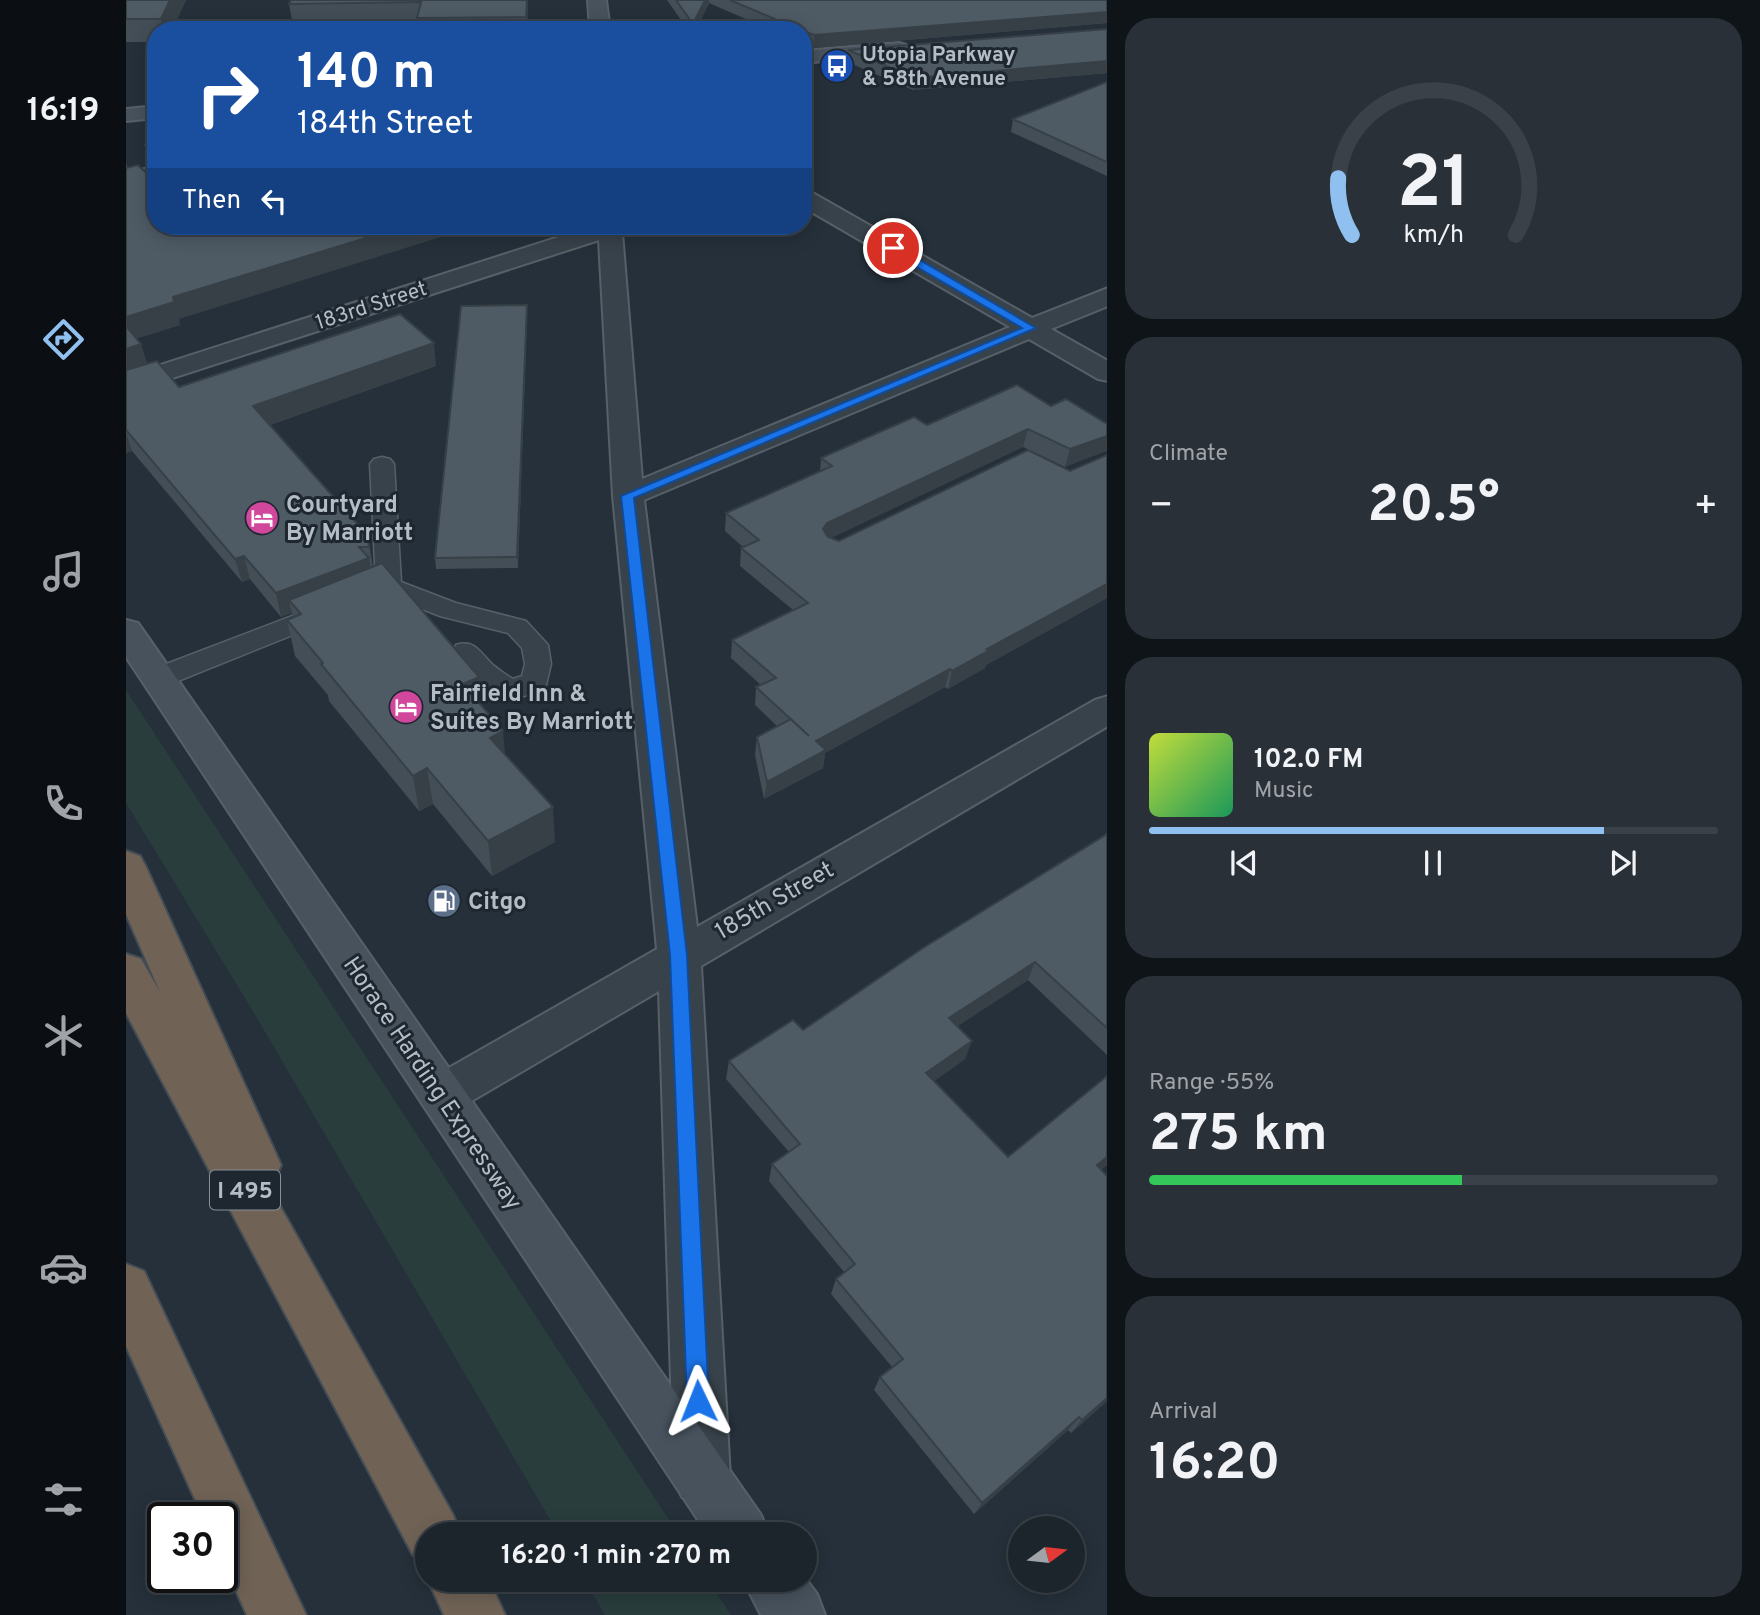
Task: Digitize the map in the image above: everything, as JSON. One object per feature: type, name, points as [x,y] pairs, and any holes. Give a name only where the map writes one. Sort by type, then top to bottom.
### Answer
[{"type":"highway","points":[[126,867],[363,1408]]},
{"type":"highway","name":"I 495","points":[[126,972],[426,1522]]},
{"type":"highway","points":[[126,1289],[270,1600]]},
{"type":"highway","points":[[126,1341],[270,1600]]},
{"type":"highway","points":[[464,1592],[477,1615]]},
{"type":"main road","points":[[597,0],[599,21]]},
{"type":"main road","points":[[812,42],[914,41],[812,56]]},
{"type":"main road","points":[[126,97],[147,96]]},
{"type":"main road","points":[[126,115],[147,114]]},
{"type":"main road","name":"Horace Harding Expressway","points":[[126,631],[732,1522]]},
{"type":"main road","points":[[780,1592],[796,1615]]},
{"type":"street","points":[[126,181],[147,175]]},
{"type":"street","points":[[812,202],[1107,373]]},
{"type":"street","name":"183rd Street","points":[[126,385],[587,235]]},
{"type":"street","points":[[612,235],[628,496],[679,955],[702,1477]]},
{"type":"street","points":[[628,496],[1107,296]]},
{"type":"street","name":"185th Street","points":[[442,1095],[679,955],[1107,709]]},
{"type":"lane","points":[[383,464],[389,587]]},
{"type":"lane","points":[[158,678],[389,587],[449,610],[517,627],[535,645],[538,664],[534,682],[509,690],[485,673],[466,652]]},
{"type":"green space","points":[[126,690],[670,1522],[551,1522],[254,1013],[126,803]]},
{"type":"green space","points":[[592,1592],[716,1592],[731,1615],[605,1615]]},
{"type":"building","points":[[126,0],[170,0],[161,19],[126,19]]},
{"type":"building","points":[[291,0],[527,0],[526,17],[417,18],[421,2],[289,4]]},
{"type":"building","points":[[676,0],[705,0],[694,21],[691,21]]},
{"type":"building","points":[[730,0],[1107,0],[1107,12],[814,35],[812,21],[780,21]]},
{"type":"building","points":[[1107,29],[1107,61],[915,78],[848,50]]},
{"type":"building","points":[[1107,82],[1107,162],[1013,119]]},
{"type":"building","points":[[138,165],[147,174],[147,235],[376,235],[173,297],[174,302],[126,317],[126,168]]},
{"type":"building","points":[[527,305],[517,557],[435,558],[461,306]]},
{"type":"building","points":[[400,314],[434,343],[253,406],[368,536],[369,547],[359,547],[369,558],[276,593],[244,556],[235,559],[126,430],[126,370],[157,361],[179,387]]},
{"type":"building","points":[[126,326],[141,344],[126,349]]},
{"type":"building","points":[[1017,385],[1051,406],[1066,399],[1107,424],[1107,436],[1070,449],[1028,429],[827,523],[823,529],[828,537],[839,541],[1028,450],[1070,471],[1107,455],[1107,584],[952,671],[950,669],[816,741],[826,750],[767,782],[757,737],[791,719],[756,687],[776,678],[732,640],[808,603],[741,548],[759,540],[726,513],[832,466],[821,458],[866,438],[914,417],[927,425]]},
{"type":"building","points":[[382,563],[479,677],[463,684],[503,731],[490,738],[553,807],[488,841],[427,768],[413,776],[287,620],[301,614],[289,600]]},
{"type":"building","points":[[1107,834],[1107,1028],[1035,962],[949,1018],[972,1041],[926,1073],[1008,1157],[1107,1076],[1107,1157],[1097,1165],[1107,1176],[1107,1398],[1082,1420],[1079,1417],[982,1503],[880,1377],[903,1359],[836,1279],[855,1264],[772,1164],[800,1144],[729,1061],[793,1020],[803,1030],[923,948]]},
{"type":"place","name":"Utopia Parkway & 58th Avenue","points":[[837,66]]},
{"type":"place","name":"Courtyard By Marriott","points":[[262,518]]},
{"type":"place","name":"Fairfield Inn & Suites By Marriott","points":[[406,707]]},
{"type":"place","name":"Citgo","points":[[444,901]]},
{"type":"route","points":[[698,1401],[679,955],[628,496],[1031,328],[893,248]]}]
